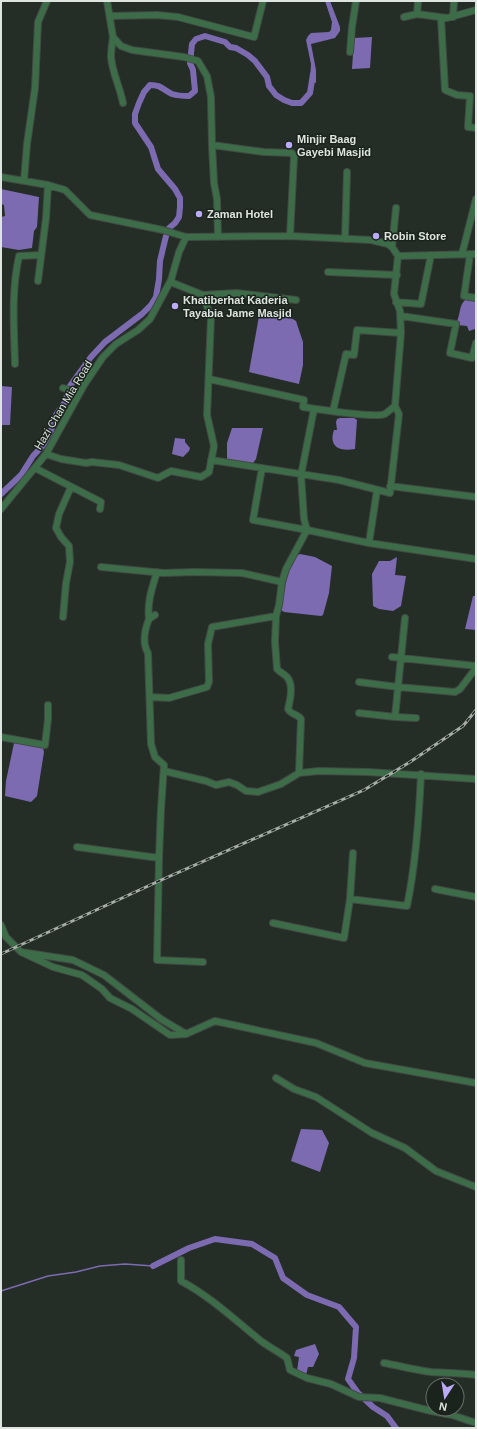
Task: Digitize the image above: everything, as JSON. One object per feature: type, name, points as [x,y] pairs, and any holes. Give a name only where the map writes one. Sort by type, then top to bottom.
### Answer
[{"type":"street","points":[[24,181],[27,144],[35,88],[38,22],[47,1]]},
{"type":"street","points":[[107,1],[113,37],[111,56],[121,89],[123,103]]},
{"type":"street","points":[[110,16],[157,15],[178,17],[254,37],[263,1]]},
{"type":"street","points":[[350,52],[356,1]]},
{"type":"street","points":[[417,14],[418,1]]},
{"type":"street","points":[[453,17],[454,1]]},
{"type":"street","points":[[404,17],[417,14],[447,18],[476,10]]},
{"type":"street","points":[[441,18],[445,90],[457,95],[470,96],[468,127],[476,128]]},
{"type":"street","points":[[113,37],[121,46],[132,50],[184,57],[198,61],[207,76],[211,97],[212,145],[214,183],[217,199],[218,237]]},
{"type":"street","points":[[212,145],[264,152],[292,153],[294,157],[294,184],[290,236]]},
{"type":"street","points":[[345,239],[347,172]]},
{"type":"street","points":[[1,176],[48,185],[65,190],[90,215],[163,230],[186,237],[290,236],[371,240],[388,244],[392,247],[398,256],[394,294],[401,316],[401,332],[395,406],[399,414],[390,493],[339,480],[211,460]]},
{"type":"street","points":[[38,281],[46,218],[48,185]]},
{"type":"street","points":[[462,254],[476,199]]},
{"type":"street","points":[[392,247],[396,208]]},
{"type":"street","name":"Hazi Chan Mia Road","points":[[1,509],[46,454],[79,393],[103,357],[116,344],[138,330],[150,319],[171,280],[179,252],[186,237]]},
{"type":"street","points":[[398,256],[473,254],[464,296],[476,298]]},
{"type":"street","points":[[396,302],[421,304],[431,255]]},
{"type":"street","points":[[15,364],[13,322],[14,290],[19,256],[41,256]]},
{"type":"street","points":[[328,272],[397,275]]},
{"type":"street","points":[[171,280],[173,283],[204,295],[236,293],[296,300]]},
{"type":"street","points":[[46,454],[61,459],[86,463],[92,462],[119,465],[158,478],[171,471],[201,478],[209,472],[214,446],[207,415],[212,318],[204,295]]},
{"type":"street","points":[[401,316],[456,324],[450,353],[472,358],[476,343]]},
{"type":"street","points":[[333,411],[346,354],[354,355],[357,330],[401,332]]},
{"type":"street","points":[[209,379],[304,400],[303,407],[314,409],[384,414],[395,406]]},
{"type":"street","points":[[63,388],[79,393]]},
{"type":"street","points":[[298,773],[301,719],[300,716],[289,711],[288,709],[291,691],[289,679],[277,669],[275,642],[276,616],[280,605],[282,582],[286,569],[307,530],[304,519],[301,475],[314,409]]},
{"type":"street","points":[[35,468],[101,502],[100,509]]},
{"type":"street","points":[[262,468],[253,520],[369,543],[476,559]]},
{"type":"street","points":[[390,486],[476,497]]},
{"type":"street","points":[[63,618],[66,582],[70,562],[69,546],[61,537],[56,528],[59,514],[71,487]]},
{"type":"street","points":[[369,543],[377,490]]},
{"type":"street","points":[[101,567],[157,572],[242,573],[282,582]]},
{"type":"street","points":[[157,572],[149,596],[149,619],[146,626],[145,647],[148,653],[151,744],[155,757],[164,765],[156,960],[203,962]]},
{"type":"street","points":[[149,619],[155,615]]},
{"type":"street","points":[[150,697],[169,698],[207,687],[209,682],[208,644],[212,627],[276,616]]},
{"type":"street","points":[[395,717],[400,658],[406,618]]},
{"type":"street","points":[[360,682],[455,692],[460,689],[476,667],[392,657]]},
{"type":"street","points":[[1,737],[45,745],[48,705]]},
{"type":"street","points":[[359,713],[416,718]]},
{"type":"street","points":[[164,771],[206,781],[216,785],[229,782],[246,791],[258,792],[281,784],[298,773],[319,771],[421,774],[476,779]]},
{"type":"street","points":[[350,899],[407,906],[416,849],[421,774]]},
{"type":"street","points":[[77,847],[159,858]]},
{"type":"street","points":[[273,923],[344,938],[350,899],[353,853]]},
{"type":"street","points":[[435,889],[476,897]]},
{"type":"street","points":[[1,925],[6,938],[21,952],[53,967],[82,975],[102,989],[110,998],[132,1009],[170,1035],[186,1034],[215,1021],[316,1044],[365,1063],[476,1083]]},
{"type":"street","points":[[21,952],[73,960],[104,975],[161,1019],[186,1034]]},
{"type":"street","points":[[276,1078],[294,1089],[316,1096],[372,1133],[405,1148],[436,1170],[476,1187]]},
{"type":"street","points":[[181,1260],[181,1281],[199,1291],[263,1342],[287,1358],[290,1370],[307,1378],[331,1384],[359,1397],[380,1398],[431,1412],[452,1415],[476,1423]]},
{"type":"street","points":[[384,1363],[429,1371],[476,1375]]},
{"type":"shaded area","points":[[325,1],[330,1],[340,27],[340,31],[335,38],[311,44],[316,70],[316,83],[310,81],[311,64],[306,40],[311,33],[329,32],[331,30],[332,22]]},
{"type":"shaded area","points":[[372,37],[370,68],[352,69],[354,38]]},
{"type":"shaded area","points":[[1,189],[39,197],[37,227],[34,231],[32,248],[19,250],[1,247],[1,217],[5,216],[4,205],[1,204]]},
{"type":"shaded area","points":[[466,299],[469,301],[476,299],[475,329],[469,331],[467,326],[457,325],[456,323],[463,302]]},
{"type":"shaded area","points":[[280,311],[296,321],[303,342],[303,365],[299,384],[249,372],[259,316]]},
{"type":"shaded area","points":[[1,386],[12,387],[10,425],[1,425]]},
{"type":"shaded area","points":[[354,418],[357,420],[355,449],[340,449],[334,444],[334,430],[337,430],[336,422],[337,419]]},
{"type":"shaded area","points":[[232,428],[263,428],[256,459],[251,466],[227,460],[227,443]]},
{"type":"shaded area","points":[[175,438],[185,439],[185,442],[190,448],[183,457],[172,454]]},
{"type":"shaded area","points":[[300,554],[315,557],[332,566],[329,593],[323,615],[321,616],[284,612],[281,610],[289,570],[296,557]]},
{"type":"shaded area","points":[[397,557],[395,575],[406,576],[401,606],[393,611],[379,609],[373,606],[372,574],[379,561],[390,561]]},
{"type":"shaded area","points":[[473,596],[476,596],[476,630],[465,629]]},
{"type":"shaded area","points":[[14,743],[43,748],[44,752],[37,796],[31,802],[5,796],[6,781]]},
{"type":"shaded area","points":[[301,1129],[322,1130],[329,1143],[320,1172],[291,1161]]},
{"type":"shaded area","points":[[315,1344],[319,1354],[313,1367],[308,1367],[306,1375],[297,1371],[299,1357],[294,1356],[296,1350]]},
{"type":"waterway","points":[[1,494],[21,475],[33,456],[48,440],[56,415],[65,402],[70,386],[91,357],[105,342],[142,314],[151,305],[156,297],[160,261],[165,240],[168,229],[179,217],[180,198],[175,189],[158,169],[151,147],[135,123],[135,114],[144,92],[150,85],[160,87],[178,96],[189,96],[195,91],[193,70],[190,63],[192,44],[196,39],[205,36],[225,42],[230,47],[236,48],[248,55],[255,61],[267,77],[269,86],[276,95],[292,103],[301,103],[310,93],[313,74]]},
{"type":"waterway","points":[[153,1266],[189,1248],[215,1239],[252,1244],[275,1258],[283,1278],[307,1295],[339,1307],[356,1327],[354,1358],[348,1379],[358,1393],[373,1407],[387,1416],[396,1428]]},
{"type":"waterway","points":[[1,1291],[48,1276],[76,1272],[100,1266],[125,1264],[153,1266]]},
{"type":"railway","points":[[1,954],[159,881],[364,790],[410,762],[463,726],[476,710]]},
{"type":"place","name":"Minjir Baag Gayebi Masjid","points":[[289,145]]},
{"type":"place","name":"Zaman Hotel","points":[[199,214]]},
{"type":"place","name":"Robin Store","points":[[376,236]]},
{"type":"place","name":"Khatiberhat Kaderia Tayabia Jame Masjid","points":[[175,306]]}]
